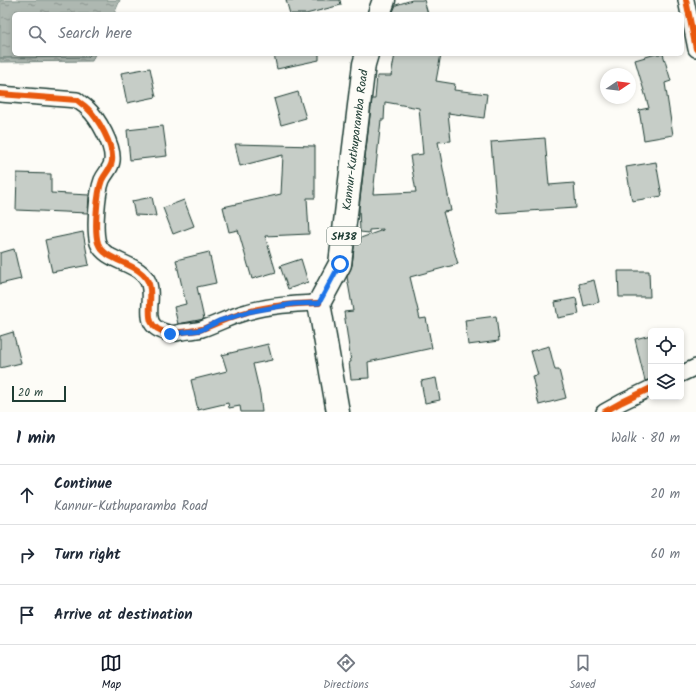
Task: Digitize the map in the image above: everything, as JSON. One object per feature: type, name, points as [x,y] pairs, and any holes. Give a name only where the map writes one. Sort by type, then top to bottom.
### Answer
[{"type":"main road","points":[[380,12],[384,0]]},
{"type":"main road","name":"Kannur-Kuthuparamba Road","points":[[319,303],[340,264],[364,64],[366,56]]},
{"type":"main road","points":[[319,303],[338,412]]},
{"type":"street","points":[[686,0],[696,48]]},
{"type":"street","points":[[0,94],[77,100],[87,108],[97,120],[109,144],[112,162],[110,169],[102,180],[97,204],[96,227],[99,244],[104,252],[127,263],[143,275],[149,282],[151,324],[158,330],[170,334],[201,330],[219,321],[248,312],[293,304],[319,303]]},
{"type":"street","points":[[684,373],[696,367]]},
{"type":"street","points":[[604,412],[648,389]]},
{"type":"water","points":[[0,0],[120,0],[115,12],[12,12],[12,56],[94,56],[92,61],[0,62]]},
{"type":"building","points":[[286,0],[340,0],[341,5],[314,12],[289,12]]},
{"type":"building","points":[[412,0],[424,0],[427,12],[393,12],[396,5]]},
{"type":"building","points":[[274,56],[319,56],[319,60],[277,69]]},
{"type":"building","points":[[395,56],[441,56],[436,81],[455,84],[454,90],[487,94],[484,118],[448,113],[451,141],[438,142],[451,211],[443,212],[458,264],[410,277],[420,319],[426,318],[432,348],[368,362],[369,378],[351,379],[349,362],[351,362],[344,312],[353,311],[347,277],[352,265],[355,240],[383,230],[369,230],[369,233],[360,232],[359,208],[372,99],[375,99],[377,76],[391,76]],"holes":[[[385,102],[419,108],[423,154],[410,156],[416,192],[373,194],[381,120],[384,120]]]},
{"type":"building","points":[[649,56],[664,56],[671,81],[665,83],[673,135],[644,140],[639,110],[649,108],[635,60]]},
{"type":"building","points":[[150,68],[156,97],[127,103],[121,73]]},
{"type":"building","points":[[298,92],[306,118],[281,125],[274,99]]},
{"type":"building","points":[[163,126],[167,156],[130,160],[127,130]]},
{"type":"building","points":[[545,138],[549,185],[574,183],[576,208],[497,213],[491,142]]},
{"type":"building","points":[[235,144],[315,146],[315,198],[307,198],[309,234],[265,236],[276,272],[252,279],[238,230],[229,232],[223,207],[281,194],[283,155],[240,166]]},
{"type":"building","points":[[656,162],[662,196],[632,201],[626,167]]},
{"type":"building","points":[[17,173],[51,174],[51,193],[89,195],[88,213],[16,210]]},
{"type":"building","points":[[152,197],[156,216],[135,215],[132,201]]},
{"type":"building","points":[[184,200],[194,226],[173,234],[163,208]]},
{"type":"building","points":[[83,232],[89,265],[52,272],[45,240]]},
{"type":"building","points":[[14,249],[21,279],[0,284],[0,253]]},
{"type":"building","points":[[209,252],[216,283],[197,287],[204,319],[178,324],[174,307],[186,304],[176,260]]},
{"type":"building","points":[[301,259],[308,282],[288,289],[280,266]]},
{"type":"building","points":[[618,271],[649,271],[650,297],[619,297]]},
{"type":"building","points":[[594,280],[599,302],[584,306],[579,284]]},
{"type":"building","points":[[576,298],[579,314],[558,318],[555,302]]},
{"type":"building","points":[[496,316],[499,341],[468,345],[465,320]]},
{"type":"building","points":[[13,332],[21,363],[0,368],[0,336]]},
{"type":"building","points":[[648,336],[648,380],[645,381],[635,339]]},
{"type":"building","points":[[268,344],[272,360],[253,364],[260,394],[262,412],[241,412],[240,406],[229,408],[228,403],[198,410],[191,380],[227,371],[222,355]]},
{"type":"building","points":[[549,346],[555,370],[559,370],[566,398],[539,405],[532,376],[538,375],[531,351]]},
{"type":"building","points":[[436,378],[440,400],[425,403],[421,381]]},
{"type":"cycle path","points":[[686,0],[696,49]]},
{"type":"cycle path","points":[[0,94],[77,100],[96,118],[108,140],[112,155],[111,164],[100,186],[96,221],[98,243],[102,250],[108,255],[139,271],[145,277],[149,284],[151,320],[154,326],[159,330],[169,333],[197,330],[235,316],[265,308],[283,305],[319,303]]},
{"type":"cycle path","points":[[604,412],[648,389]]},
{"type":"route","points":[[170,334],[201,330],[219,321],[248,312],[293,304],[319,303],[340,264]]}]
